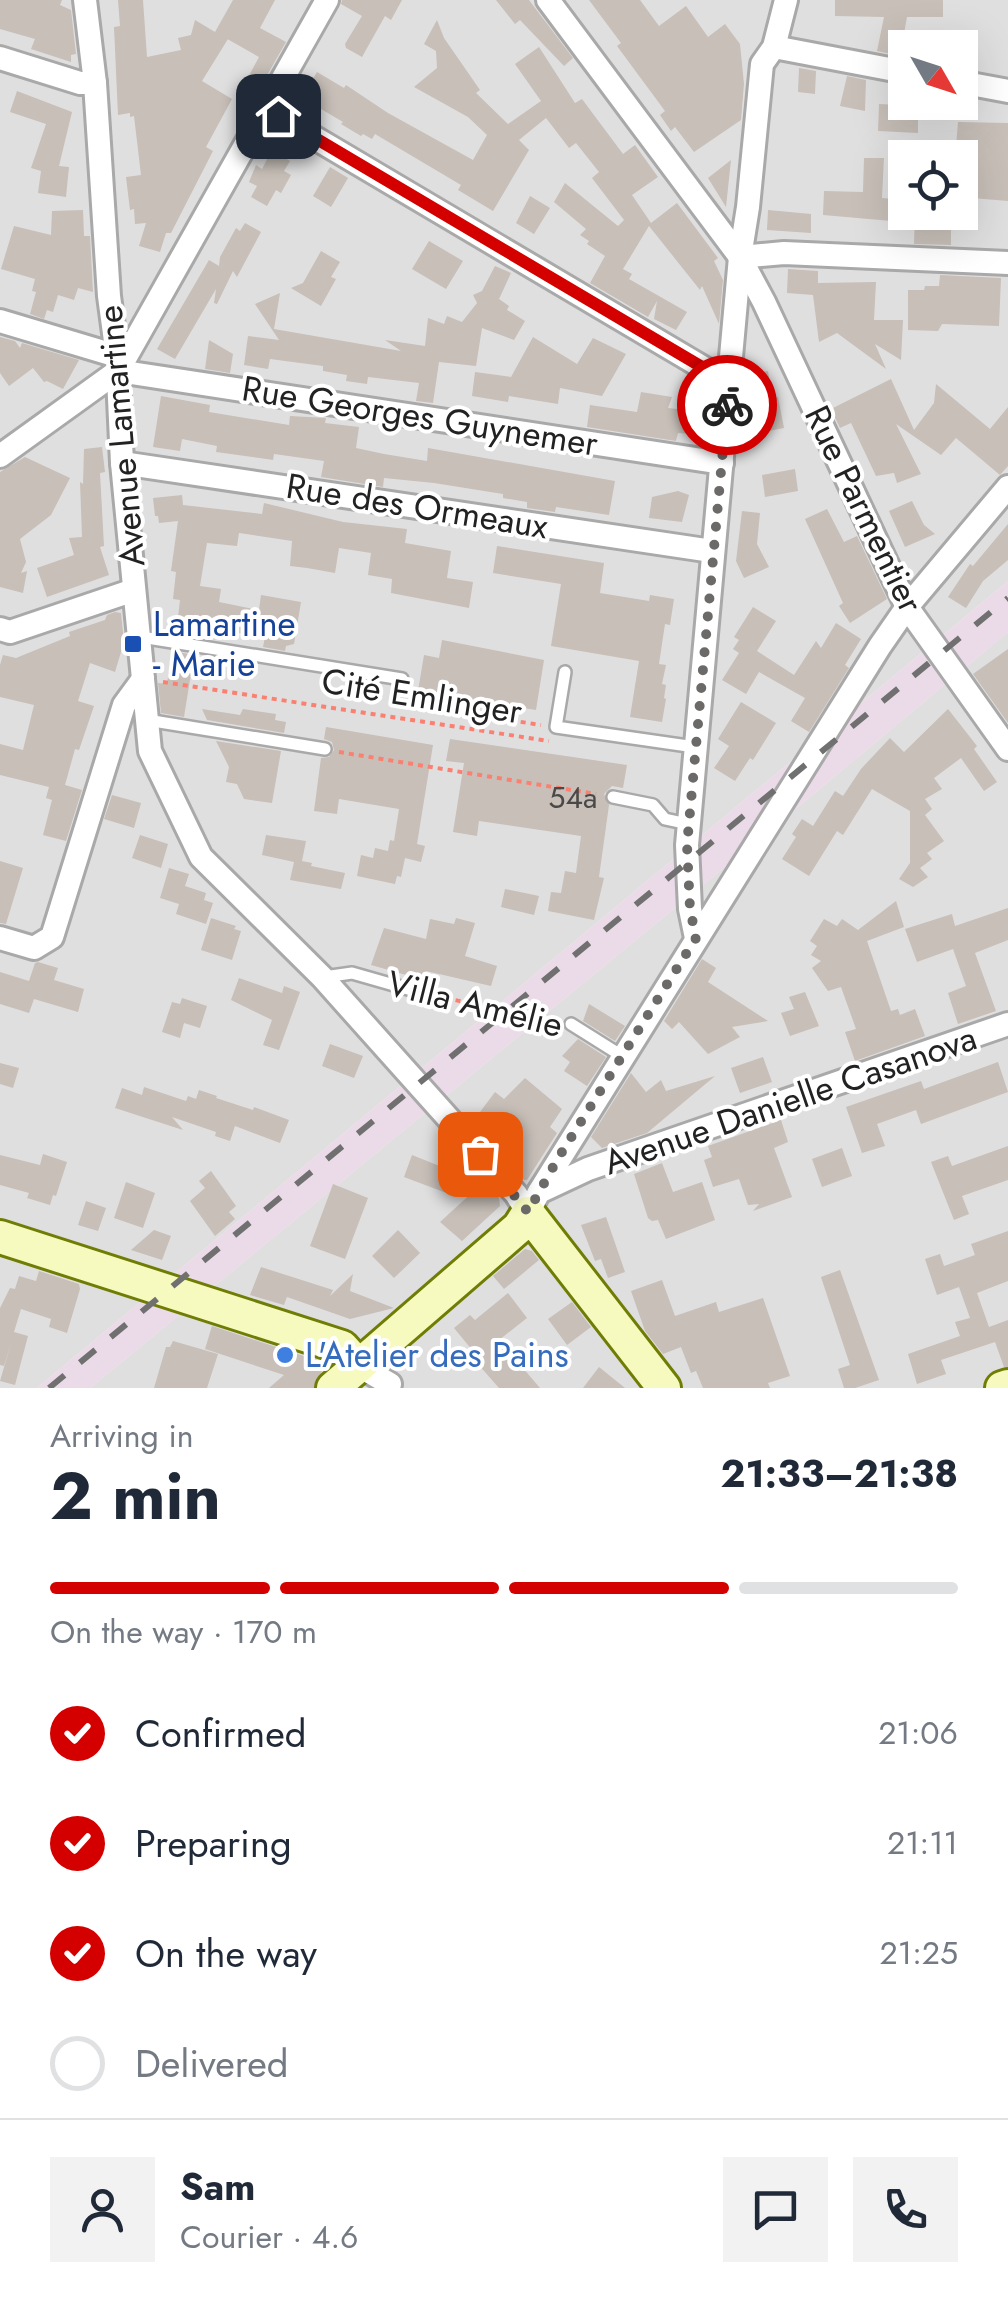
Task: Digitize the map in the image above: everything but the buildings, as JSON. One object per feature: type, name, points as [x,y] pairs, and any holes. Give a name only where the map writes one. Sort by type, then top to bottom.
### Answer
[{"type":"street","name":"Avenue Lamartine","points":[[85,0],[118,364],[122,463],[150,751],[201,857],[322,977],[516,1194],[534,1202]]},
{"type":"street","points":[[0,456],[118,364],[327,0]]},
{"type":"street","name":"Rue Parmentier","points":[[548,0],[740,257],[908,607],[1008,749]]},
{"type":"street","points":[[696,938],[690,909],[688,824],[740,257],[762,64],[774,47],[786,0]]},
{"type":"street","points":[[774,47],[888,69]]},
{"type":"street","points":[[0,58],[80,83],[95,83]]},
{"type":"street","points":[[978,85],[1008,91]]},
{"type":"street","points":[[266,109],[729,383]]},
{"type":"street","points":[[740,257],[784,253],[1008,263]]},
{"type":"street","name":"Rue Georges Guynemer","points":[[0,321],[118,364],[722,463]]},
{"type":"street","name":"Rue des Ormeaux","points":[[122,463],[712,551]]},
{"type":"street","points":[[333,1388],[519,1227],[696,938],[908,607],[1008,487]]},
{"type":"street","points":[[0,629],[10,632],[134,590]]},
{"type":"street","points":[[0,938],[34,948],[52,938],[124,705],[143,679]]},
{"type":"street","name":"Avenue Danielle Casanova","points":[[534,1202],[588,1169],[1008,1024]]},
{"type":"street","points":[[534,1202],[664,1388]]},
{"type":"street","points":[[0,1237],[342,1347],[359,1366],[397,1386]]},
{"type":"lane","points":[[141,638],[402,679]]},
{"type":"lane","points":[[565,672],[556,727],[695,747]]},
{"type":"lane","points":[[146,720],[325,749]]},
{"type":"lane","points":[[613,796],[653,805],[665,819],[688,824]]},
{"type":"lane","name":"Villa Amélie","points":[[322,977],[352,973],[422,993]]},
{"type":"lane","name":"Villa Amélie","points":[[571,1024],[622,1056]]},
{"type":"path","name":"Cité Emlinger","points":[[143,679],[556,742]]},
{"type":"path","points":[[412,706],[556,727]]},
{"type":"path","points":[[325,749],[613,796]]},
{"type":"path","name":"Villa Amélie","points":[[422,993],[571,1024]]},
{"type":"shaded area","points":[[0,0],[1008,0],[1008,581],[37,1388],[0,1388]]},
{"type":"shaded area","points":[[1008,581],[1008,632],[816,792],[90,1388],[37,1388]]},
{"type":"shaded area","points":[[1008,632],[1008,1388],[90,1388],[816,792]]},
{"type":"railway","points":[[49,1388],[1008,598]]},
{"type":"way so far","points":[[480,1154],[528,1212],[696,938],[690,909],[687,845],[727,405]]},
{"type":"place","name":"Lamartine - Marie","points":[[133,644]]},
{"type":"place","name":"L'Atelier des Pains","points":[[285,1355]]},
{"type":"route","points":[[278,116],[729,383],[727,405]]}]
